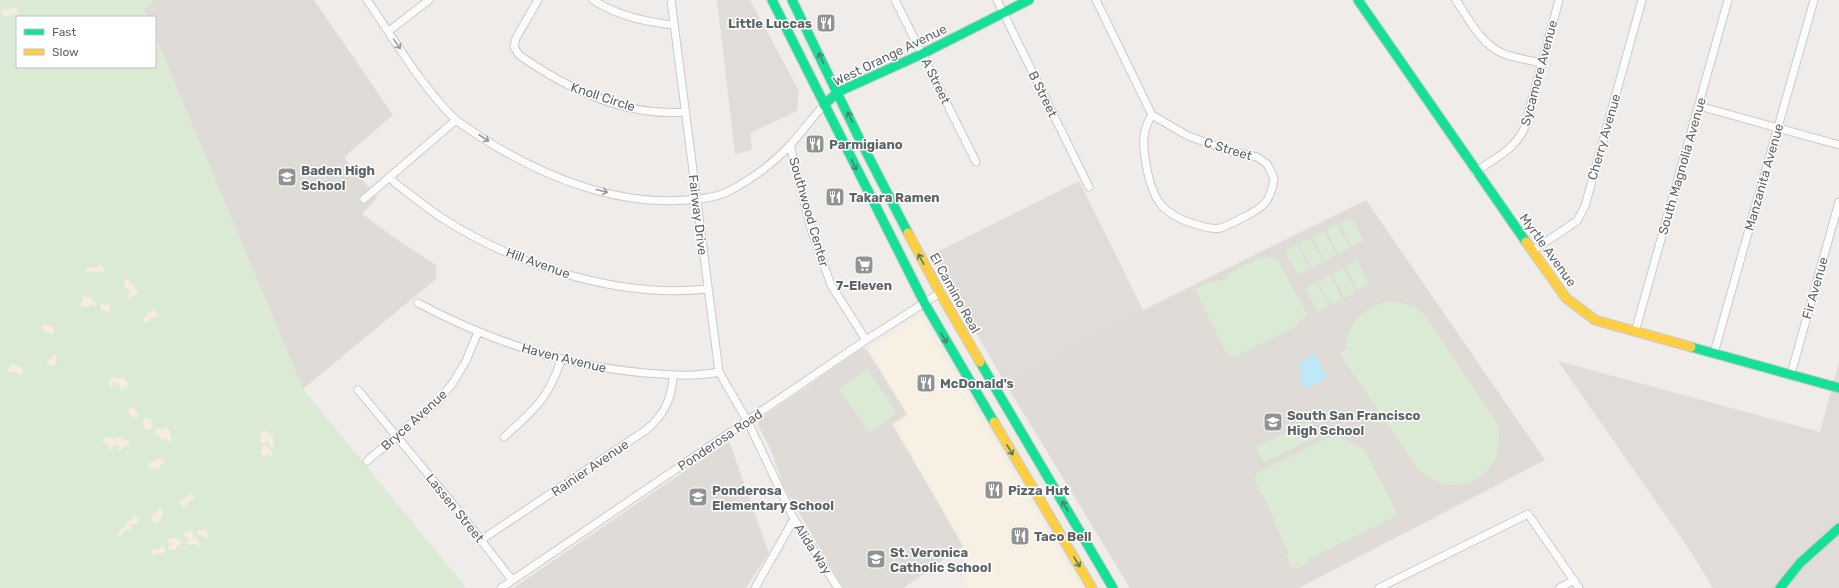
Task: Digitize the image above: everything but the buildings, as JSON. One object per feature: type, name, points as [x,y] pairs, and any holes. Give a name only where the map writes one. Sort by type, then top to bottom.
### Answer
[{"type":"main road","points":[[772,0],[925,304],[1092,588]]},
{"type":"main road","name":"El Camino Real","points":[[792,0],[866,151],[940,293],[1113,588]]},
{"type":"main road","name":"West Orange Avenue","points":[[824,105],[838,92],[922,54],[1029,0]]},
{"type":"main road","name":"Myrtle Avenue","points":[[1358,0],[1476,172],[1566,298],[1595,320],[1839,388]]},
{"type":"main road","points":[[1780,588],[1800,563],[1839,528]]},
{"type":"street","name":"West Orange Avenue","points":[[367,0],[436,99],[456,120],[512,157],[542,171],[573,183],[636,199],[668,202],[696,200],[724,193],[762,170],[790,145],[824,105]]},
{"type":"street","points":[[388,31],[429,0]]},
{"type":"street","name":"Knoll Circle","points":[[538,0],[516,38],[514,47],[519,55],[565,84],[593,96],[640,109],[674,113],[685,112]]},
{"type":"street","points":[[593,0],[613,11],[642,21],[674,25]]},
{"type":"street","name":"Fairway Drive","points":[[671,0],[707,289],[719,372],[748,422]]},
{"type":"street","name":"A Street","points":[[895,0],[976,162]]},
{"type":"street","name":"B Street","points":[[997,0],[1089,188]]},
{"type":"street","points":[[1096,0],[1152,115]]},
{"type":"street","points":[[1456,0],[1480,36],[1490,45],[1502,53],[1542,63]]},
{"type":"street","name":"Sycamore Avenue","points":[[1476,172],[1511,148],[1518,140],[1524,129],[1559,0]]},
{"type":"street","name":"Cherry Avenue","points":[[1532,251],[1576,221],[1585,206],[1642,0]]},
{"type":"street","name":"South Magnolia Avenue","points":[[1635,332],[1728,0]]},
{"type":"street","name":"Manzanita Avenue","points":[[1714,353],[1814,0]]},
{"type":"street","points":[[1699,106],[1839,145]]},
{"type":"street","name":"C Street","points":[[1152,115],[1188,136],[1230,151],[1257,157],[1267,164],[1274,178],[1268,200],[1259,210],[1221,228],[1209,229],[1177,218],[1167,212],[1160,204],[1149,185],[1142,144],[1145,125],[1152,115]]},
{"type":"street","points":[[364,198],[456,120]]},
{"type":"street","name":"Southwood Center","points":[[790,145],[811,229],[831,285],[866,340]]},
{"type":"street","name":"Hill Avenue","points":[[390,177],[395,183],[441,217],[471,235],[502,250],[572,276],[645,289],[683,292],[707,289]]},
{"type":"street","name":"Fir Avenue","points":[[1791,374],[1839,202]]},
{"type":"street","name":"Ponderosa Road","points":[[500,588],[748,422],[866,340],[925,304],[940,293]]},
{"type":"street","name":"Haven Avenue","points":[[418,303],[478,332],[520,348],[561,360],[615,371],[673,376],[703,375],[719,372]]},
{"type":"street","name":"Bryce Avenue","points":[[367,461],[439,400],[452,384],[466,361],[478,332]]},
{"type":"street","points":[[504,437],[532,412],[546,395],[561,360]]},
{"type":"street","name":"Rainier Avenue","points":[[481,540],[646,430],[657,421],[666,409],[670,397],[673,376]]},
{"type":"street","name":"Lassen Street","points":[[358,390],[397,436],[512,580]]},
{"type":"street","name":"Alida Way","points":[[748,422],[794,519],[837,588]]},
{"type":"street","points":[[1378,588],[1528,514],[1580,588]]},
{"type":"street","points":[[755,588],[794,519]]},
{"type":"street","points":[[1559,588],[1574,580]]},
{"type":"shaded area","name":"Baden High School","points":[[154,0],[314,0],[393,115],[344,157],[377,198],[362,214],[399,241],[436,265],[436,279],[303,389],[156,38],[156,16],[146,16],[143,9]]},
{"type":"shaded area","points":[[717,0],[750,0],[799,91],[797,111],[750,133],[752,150],[735,154]]},
{"type":"shaded area","points":[[1079,181],[1143,310],[1005,383],[931,255]]},
{"type":"shaded area","name":"South San Francisco High School","points":[[1366,200],[1545,460],[1299,588],[1130,588],[1005,383],[1143,310]]},
{"type":"shaded area","points":[[921,316],[1081,588],[968,588],[964,581],[964,545],[894,424],[908,416],[869,349]]},
{"type":"shaded area","points":[[863,348],[867,350],[907,414],[892,424],[963,546],[903,588],[843,588],[783,485],[771,450],[758,425],[759,419]]},
{"type":"shaded area","points":[[1558,361],[1820,432],[1839,362],[1839,588],[1713,588],[1691,552]]},
{"type":"shaded area","name":"Ponderosa Elementary School","points":[[729,441],[769,553],[746,588],[513,588]]},
{"type":"green space","points":[[0,0],[154,0],[143,9],[146,16],[16,16],[16,68],[156,68],[156,38],[303,389],[466,588],[0,588]]},
{"type":"green space","points":[[1351,217],[1364,241],[1352,247],[1340,223]]},
{"type":"green space","points":[[1337,224],[1350,248],[1339,254],[1326,230]]},
{"type":"green space","points":[[1324,231],[1337,255],[1325,261],[1313,237]]},
{"type":"green space","points":[[1310,238],[1323,262],[1312,268],[1299,244]]},
{"type":"green space","points":[[1297,245],[1309,269],[1298,275],[1285,251]]},
{"type":"green space","points":[[1263,257],[1275,259],[1279,263],[1308,316],[1298,321],[1299,325],[1234,357],[1227,355],[1195,289],[1208,283],[1227,279],[1228,274]]},
{"type":"green space","points":[[1357,260],[1369,285],[1358,290],[1346,266]]},
{"type":"green space","points":[[1343,268],[1356,292],[1345,298],[1332,274]]},
{"type":"green space","points":[[1330,275],[1342,299],[1331,305],[1318,281]]},
{"type":"green space","points":[[1316,282],[1329,306],[1318,312],[1305,288]]},
{"type":"green space","points":[[1385,302],[1406,304],[1425,315],[1497,422],[1499,440],[1496,456],[1488,469],[1477,478],[1464,484],[1449,484],[1433,480],[1418,469],[1339,353],[1346,349],[1349,332],[1352,325],[1362,313]]},
{"type":"green space","points":[[867,369],[897,413],[869,432],[839,389]]},
{"type":"green space","points":[[1309,422],[1316,437],[1264,463],[1256,447]]},
{"type":"green space","points":[[1335,437],[1364,449],[1398,515],[1309,559],[1308,563],[1298,569],[1291,566],[1287,556],[1288,552],[1274,522],[1274,518],[1254,479],[1257,473],[1328,438]]},
{"type":"sand","points":[[13,7],[17,8],[18,14],[7,17],[1,14],[2,10]]},
{"type":"sand","points":[[100,265],[104,268],[102,273],[100,270],[99,273],[93,270],[90,273],[85,272],[89,267],[95,268]]},
{"type":"sand","points":[[126,279],[128,279],[131,284],[134,284],[134,288],[138,290],[138,293],[128,299],[127,296],[130,291],[125,288],[124,283]]},
{"type":"sand","points":[[85,296],[93,299],[93,303],[97,301],[96,307],[91,304],[87,307],[81,307],[82,298]]},
{"type":"sand","points":[[102,303],[105,306],[108,304],[110,305],[109,312],[101,310],[100,306]]},
{"type":"sand","points":[[153,309],[160,315],[150,319],[147,323],[143,322],[143,319]]},
{"type":"sand","points":[[44,325],[49,325],[54,328],[54,333],[50,334],[43,330],[42,328]]},
{"type":"sand","points":[[54,355],[56,356],[57,361],[53,367],[46,363]]},
{"type":"sand","points":[[13,364],[22,368],[22,374],[19,375],[15,372],[9,372],[8,369]]},
{"type":"sand","points":[[113,377],[123,378],[128,383],[128,387],[122,391],[117,383],[113,382],[112,387],[110,386],[109,380]]},
{"type":"sand","points":[[130,408],[133,408],[139,414],[138,417],[132,417],[128,411]]},
{"type":"sand","points":[[144,417],[151,420],[153,425],[151,430],[145,429],[143,423]]},
{"type":"sand","points":[[156,428],[161,429],[164,432],[164,428],[167,428],[172,440],[169,442],[166,438],[163,440],[156,435],[154,433]]},
{"type":"sand","points":[[264,430],[274,436],[274,438],[271,439],[275,442],[273,444],[273,448],[270,447],[268,442],[262,443],[260,441],[261,433]]},
{"type":"sand","points":[[106,436],[116,440],[117,437],[129,441],[129,446],[123,447],[120,451],[118,450],[120,447],[115,444],[110,450],[109,445],[102,441]]},
{"type":"sand","points":[[264,444],[271,450],[273,458],[267,453],[266,456],[262,456],[261,451]]},
{"type":"sand","points":[[162,458],[165,462],[161,464],[159,468],[150,469],[148,467],[149,463]]},
{"type":"sand","points":[[191,493],[194,497],[193,500],[188,501],[188,505],[183,509],[182,505],[179,503]]},
{"type":"sand","points":[[159,509],[162,510],[163,515],[160,521],[155,523],[152,520],[152,516]]},
{"type":"sand","points":[[134,515],[139,519],[138,522],[136,522],[136,524],[131,524],[131,530],[126,529],[121,535],[118,536],[118,533],[127,521],[132,520]]},
{"type":"sand","points":[[197,530],[206,531],[209,536],[207,539],[198,534]]},
{"type":"sand","points":[[184,532],[193,532],[193,538],[197,538],[200,546],[198,547],[196,544],[188,545],[186,542],[189,541],[189,538],[183,536]]},
{"type":"sand","points":[[175,538],[177,540],[179,539],[182,542],[180,546],[176,545],[176,550],[168,549],[168,546],[173,545],[172,543],[168,543],[168,540]]},
{"type":"sand","points":[[161,545],[165,548],[165,552],[152,556],[152,551],[155,549],[158,550]]},
{"type":"water","points":[[1315,354],[1327,378],[1305,389],[1299,378],[1304,375],[1298,363]]},
{"type":"traffic: fast","points":[[772,0],[925,304],[994,422]]},
{"type":"traffic: fast","points":[[792,0],[861,142],[908,233]]},
{"type":"traffic: fast","points":[[824,105],[838,92],[922,54],[1029,0]]},
{"type":"traffic: fast","points":[[1358,0],[1526,242]]},
{"type":"traffic: fast","points":[[1691,347],[1839,388]]},
{"type":"traffic: fast","points":[[980,362],[1113,588]]},
{"type":"traffic: fast","points":[[1780,588],[1800,563],[1839,528]]},
{"type":"traffic: slow","points":[[908,233],[940,293],[980,362]]},
{"type":"traffic: slow","points":[[1526,242],[1566,298],[1595,320],[1691,347]]},
{"type":"traffic: slow","points":[[994,422],[1092,588]]},
{"type":"place","name":"Little Luccas","points":[[826,23]]},
{"type":"place","name":"Parmigiano","points":[[815,144]]},
{"type":"place","name":"Baden High School","points":[[287,177]]},
{"type":"place","name":"Takara Ramen","points":[[835,197]]},
{"type":"place","name":"7-Eleven","points":[[864,265]]},
{"type":"place","name":"McDonald's","points":[[926,383]]},
{"type":"place","name":"South San Francisco High School","points":[[1273,422]]},
{"type":"place","name":"Pizza Hut","points":[[994,490]]},
{"type":"place","name":"Ponderosa Elementary School","points":[[698,497]]},
{"type":"place","name":"Taco Bell","points":[[1020,536]]},
{"type":"place","name":"St. Veronica Catholic School","points":[[876,559]]}]
